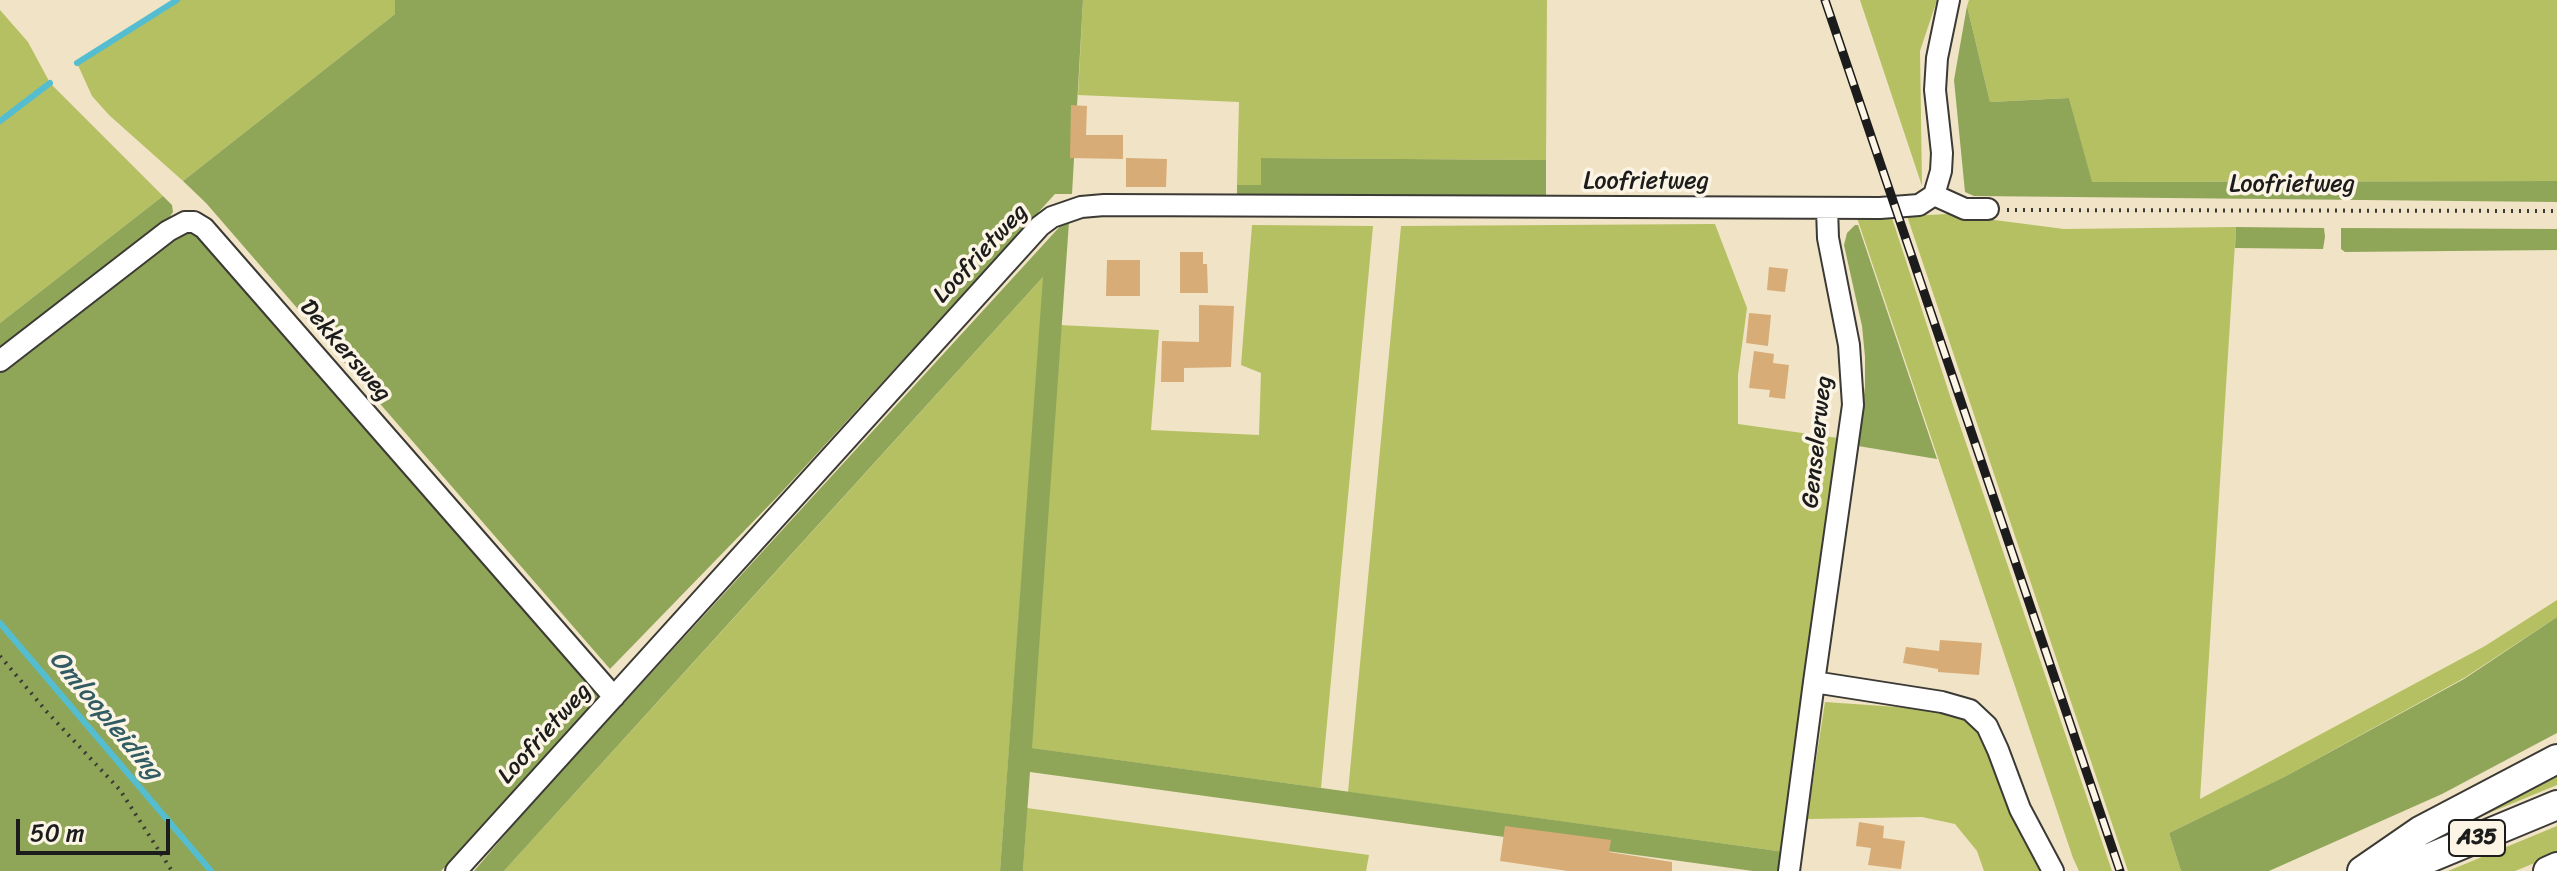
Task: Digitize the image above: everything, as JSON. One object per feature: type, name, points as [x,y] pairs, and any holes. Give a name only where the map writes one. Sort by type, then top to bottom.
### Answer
[{"type":"highway","name":"A35","points":[[2362,871],[2420,831],[2557,759]]},
{"type":"highway","name":"A35","points":[[2398,871],[2557,805]]},
{"type":"highway","points":[[2548,871],[2557,867]]},
{"type":"street","points":[[1949,0],[1937,58],[1937,118],[1942,153],[1934,195],[1965,209],[1988,209]]},
{"type":"street","name":"Loofrietweg","points":[[456,871],[1040,226],[1063,211],[1104,205],[1880,208],[1919,205],[1934,195]]},
{"type":"street","name":"Genselerweg","points":[[1789,871],[1853,405],[1849,345],[1828,238],[1827,208]]},
{"type":"street","name":"Dekkersweg","points":[[0,361],[168,231],[185,222],[194,222],[214,240],[614,697]]},
{"type":"street","points":[[1814,682],[1942,702],[1970,710],[1987,726],[2020,809],[2053,871]]},
{"type":"path","name":"Loofrietweg","points":[[1988,209],[2557,211]]},
{"type":"path","points":[[0,656],[120,790],[172,871]]},
{"type":"green space","points":[[177,0],[395,0],[395,14],[183,181],[109,115],[92,96],[77,63]]},
{"type":"green space","points":[[395,0],[1083,0],[1072,194],[1055,194],[779,495],[610,669],[206,203],[183,181],[395,14]]},
{"type":"green space","points":[[1083,0],[1547,0],[1546,160],[1261,158],[1261,185],[1237,185],[1239,102],[1078,95]]},
{"type":"green space","points":[[1860,0],[1937,0],[1920,51],[1922,186]]},
{"type":"green space","points":[[1969,0],[2557,0],[2557,181],[2091,182],[2069,98],[1990,102],[1967,6]]},
{"type":"green space","points":[[1967,6],[1990,102],[2069,98],[2092,182],[2557,181],[2557,202],[1974,196],[1965,192],[1954,80]]},
{"type":"green space","points":[[0,10],[28,42],[50,83],[163,196],[0,323]]},
{"type":"green space","points":[[1261,158],[1546,160],[1546,196],[1237,197],[1237,185],[1261,185]]},
{"type":"green space","points":[[163,196],[172,205],[173,212],[169,218],[0,351],[0,323]]},
{"type":"green space","points":[[1948,214],[2064,229],[2236,227],[2200,799],[2485,646],[2557,600],[2557,617],[2464,678],[2286,776],[2169,833],[2181,871],[2128,871],[1907,216]]},
{"type":"green space","points":[[1891,215],[2112,871],[2079,871],[2073,858],[1857,218]]},
{"type":"green space","points":[[1064,222],[1069,222],[1032,748],[1785,852],[1782,871],[1753,871],[1030,772],[1023,871],[1000,871],[1043,277],[504,871],[474,871],[527,809]]},
{"type":"green space","points":[[1715,224],[1747,308],[1738,375],[1738,424],[1838,438],[1785,852],[1348,792],[1401,226]]},
{"type":"green space","points":[[1252,225],[1373,226],[1321,788],[1031,748],[1060,325],[1159,330],[1151,430],[1259,435],[1261,373],[1241,365]]},
{"type":"green space","points":[[1858,225],[1937,459],[1858,446],[1865,357],[1862,326],[1844,245],[1847,233]]},
{"type":"green space","points":[[2236,227],[2324,228],[2323,249],[2235,248]]},
{"type":"green space","points":[[193,228],[603,698],[441,871],[0,871],[0,368],[164,238]]},
{"type":"green space","points":[[2341,228],[2557,229],[2557,250],[2345,252],[2341,249]]},
{"type":"green space","points":[[1044,276],[1000,871],[504,871],[743,608]]},
{"type":"green space","points":[[2557,617],[2557,733],[2442,794],[2269,871],[2181,871],[2169,833],[2286,776],[2464,679]]},
{"type":"green space","points":[[1825,702],[1940,710],[1969,720],[1994,759],[2023,840],[2042,871],[1984,871],[1977,851],[1955,824],[1922,817],[1807,819]]},
{"type":"green space","points":[[2557,770],[2557,785],[2482,816]]},
{"type":"green space","points":[[1027,808],[1369,855],[1366,871],[1023,871]]},
{"type":"green space","points":[[2557,826],[2557,854],[2515,871],[2448,871]]},
{"type":"building","points":[[1071,105],[1087,106],[1086,135],[1123,135],[1123,159],[1070,158]]},
{"type":"building","points":[[1126,158],[1167,159],[1166,187],[1126,187]]},
{"type":"building","points":[[1180,252],[1203,252],[1203,264],[1207,264],[1208,293],[1180,293]]},
{"type":"building","points":[[1107,260],[1140,260],[1140,296],[1106,296]]},
{"type":"building","points":[[1769,267],[1788,269],[1785,292],[1767,290]]},
{"type":"building","points":[[1199,305],[1234,306],[1231,367],[1184,368],[1184,382],[1161,382],[1162,341],[1199,342]]},
{"type":"building","points":[[1749,313],[1771,315],[1768,346],[1746,343]]},
{"type":"building","points":[[1754,351],[1774,354],[1773,363],[1789,365],[1785,399],[1769,397],[1770,390],[1749,388]]},
{"type":"building","points":[[1940,640],[1982,643],[1979,675],[1938,672],[1938,669],[1903,663],[1906,647],[1939,651]]},
{"type":"building","points":[[1859,822],[1884,826],[1883,838],[1905,841],[1901,869],[1868,865],[1871,848],[1856,846]]},
{"type":"building","points":[[1505,826],[1611,840],[1609,852],[1672,862],[1672,871],[1568,871],[1500,861]]},
{"type":"waterway","points":[[77,63],[177,0]]},
{"type":"waterway","points":[[0,121],[50,83]]},
{"type":"waterway","name":"Omloopleiding","points":[[0,623],[211,871]]},
{"type":"railway","points":[[1825,0],[2120,871]]}]
